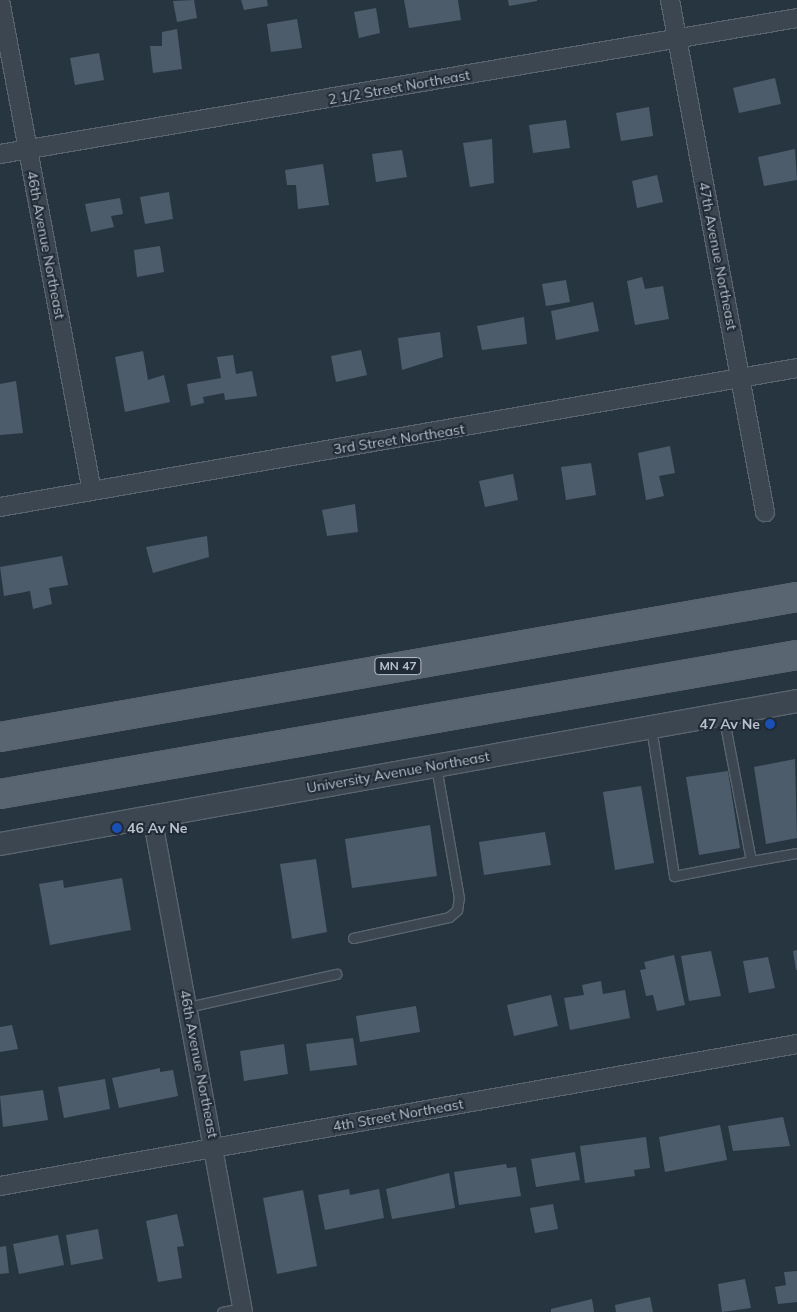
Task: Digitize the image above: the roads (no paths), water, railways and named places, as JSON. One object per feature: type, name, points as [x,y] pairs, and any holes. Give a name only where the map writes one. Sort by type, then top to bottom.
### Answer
[{"type":"main road","name":"MN 47","points":[[0,737],[797,597]]},
{"type":"main road","points":[[0,794],[797,655]]},
{"type":"street","name":"46th Avenue Northeast","points":[[0,0],[92,490]]},
{"type":"street","name":"47th Avenue Northeast","points":[[670,0],[765,512]]},
{"type":"street","name":"2 1/2 Street Northeast","points":[[0,154],[677,40],[797,18]]},
{"type":"street","name":"3rd Street Northeast","points":[[0,507],[549,414],[797,368]]},
{"type":"street","name":"University Avenue Northeast","points":[[0,844],[797,701]]},
{"type":"street","name":"46th Avenue Northeast","points":[[152,816],[215,1148],[242,1310]]},
{"type":"street","name":"4th Street Northeast","points":[[0,1186],[797,1044]]},
{"type":"lane","points":[[723,714],[751,861]]},
{"type":"lane","points":[[651,727],[674,876],[797,853]]},
{"type":"lane","points":[[353,938],[449,917],[457,910],[460,898],[436,766]]},
{"type":"lane","points":[[188,1007],[336,974]]},
{"type":"lane","points":[[222,1312],[242,1310]]},
{"type":"place","name":"47 Av Ne","points":[[770,724]]},
{"type":"place","name":"46 Av Ne","points":[[117,828]]}]
